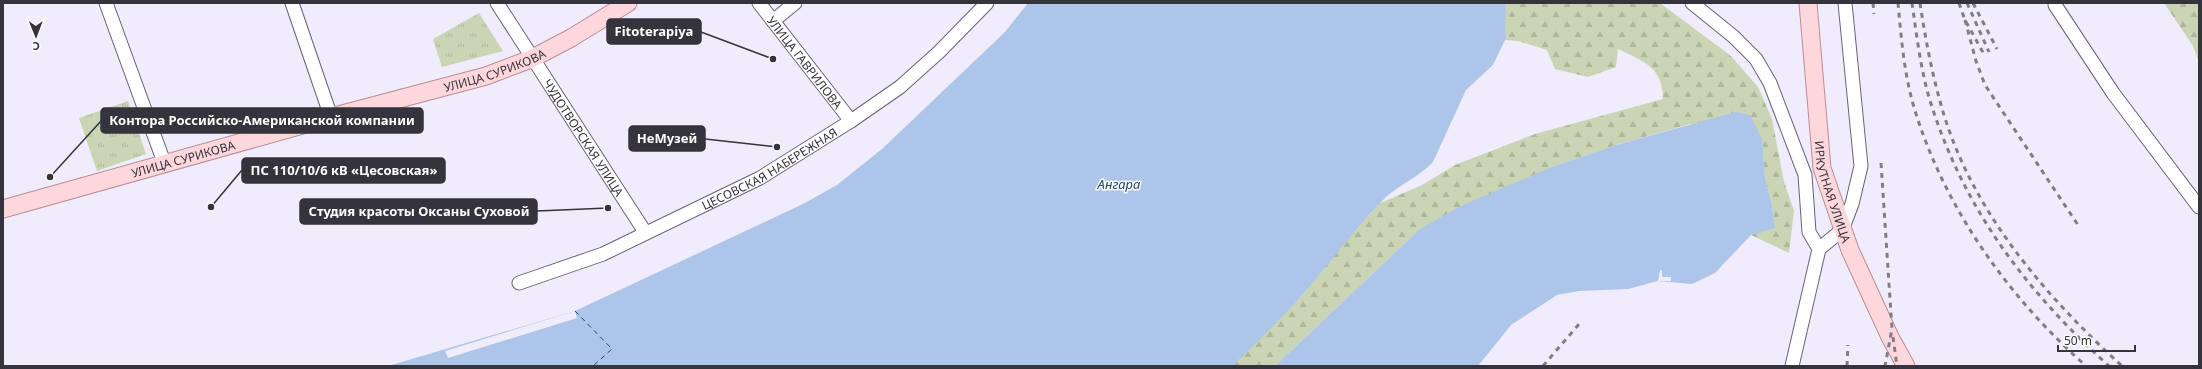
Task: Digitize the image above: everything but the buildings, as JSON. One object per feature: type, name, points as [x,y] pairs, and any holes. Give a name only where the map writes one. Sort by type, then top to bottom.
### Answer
[{"type":"main road","name":"УЛИЦА СУРИКОВА","points":[[3,209],[165,165],[331,117],[486,76],[531,60],[628,3]]},
{"type":"main road","name":"ИРКУТНАЯ УЛИЦА","points":[[1808,3],[1822,168],[1842,230],[1890,337],[1906,366]]},
{"type":"street","points":[[106,3],[165,165]]},
{"type":"street","points":[[292,3],[331,117]]},
{"type":"street","name":"ЧУДОТВОРСКАЯ УЛИЦА","points":[[496,3],[531,60],[645,232]]},
{"type":"street","name":"УЛИЦА ГАВРИЛОВА","points":[[759,3],[851,121]]},
{"type":"street","points":[[773,21],[795,3]]},
{"type":"street","name":"ЦЕСОВСКАЯ НАБЕРЕЖНАЯ","points":[[519,283],[602,254],[760,178],[851,121],[900,87],[939,52],[987,3]]},
{"type":"street","points":[[1692,3],[1734,37],[1756,59],[1770,84],[1805,175],[1809,232],[1819,248]]},
{"type":"street","points":[[1792,366],[1819,248],[1842,230],[1852,204],[1861,166],[1845,3]]},
{"type":"street","points":[[2055,5],[2113,93],[2199,207]]},
{"type":"green space","points":[[1506,3],[1660,3],[1731,56],[1758,87],[1772,119],[1784,182],[1794,211],[1789,253],[1751,235],[1775,227],[1772,205],[1765,178],[1762,139],[1690,124],[1616,145],[1552,167],[1421,228],[1275,366],[1232,366],[1305,292],[1350,236],[1380,203],[1422,185],[1455,165],[1535,134],[1663,99],[1659,79],[1650,66],[1636,57],[1618,49],[1616,67],[1588,77],[1555,69],[1547,50],[1518,41],[1504,40],[1506,38],[1504,27]]},
{"type":"green space","points":[[2164,3],[2199,3],[2199,62],[2193,46]]},
{"type":"green space","points":[[479,13],[503,51],[442,67],[433,39]]},
{"type":"green space","points":[[128,101],[146,154],[97,171],[79,118]]},
{"type":"water","name":"Ангара","points":[[1028,3],[1506,3],[1506,38],[1493,65],[1466,90],[1433,162],[1421,173],[1393,191],[1381,202],[1296,302],[1232,366],[388,366],[575,311],[803,204],[837,185],[882,149],[1005,32]]},
{"type":"water","points":[[1736,112],[1750,115],[1762,139],[1765,178],[1772,205],[1775,228],[1751,235],[1715,273],[1692,284],[1658,281],[1628,289],[1579,291],[1557,295],[1511,325],[1478,366],[1275,366],[1421,228],[1463,205],[1552,167],[1616,145]]},
{"type":"pier","points":[[1660,270],[1662,270],[1662,277],[1671,277],[1671,281],[1658,281]]},
{"type":"pier","points":[[575,311],[577,318],[448,358],[445,351]]},
{"type":"ferry route","points":[[575,311],[612,349],[593,366]]},
{"type":"railway","points":[[1873,3],[1874,14]]},
{"type":"railway","points":[[1898,3],[1903,54],[1913,104],[1926,142],[1960,213],[1981,247],[2004,279],[2057,339],[2086,366]]},
{"type":"railway","points":[[1912,3],[1928,94],[1946,145],[1963,182],[1982,216],[2026,280],[2052,310],[2109,366]]},
{"type":"railway","points":[[1920,3],[1928,52],[1940,101],[1953,140],[1969,177],[1989,212],[2012,246],[2037,278],[2064,309],[2122,366]]},
{"type":"railway","points":[[1959,3],[1965,20],[1985,56]]},
{"type":"railway","points":[[1967,3],[1989,52]]},
{"type":"railway","points":[[1973,3],[1997,49]]},
{"type":"railway","points":[[1965,20],[1976,61],[1985,85],[2078,225]]},
{"type":"railway","points":[[1881,163],[1892,329],[1885,366]]},
{"type":"railway","points":[[1543,366],[1580,323]]},
{"type":"railway","points":[[1893,337],[1897,366]]},
{"type":"railway","points":[[1847,366],[1848,345]]},
{"type":"place","name":"Fitoterapiya","points":[[773,59]]},
{"type":"place","name":"НеМузей","points":[[777,147]]},
{"type":"place","name":"Контора Российско-Американской компании","points":[[50,177]]},
{"type":"place","name":"ПС 110/10/6 кВ «Цесовская»","points":[[211,207]]},
{"type":"place","name":"Студия красоты Оксаны Суховой","points":[[608,208]]}]
